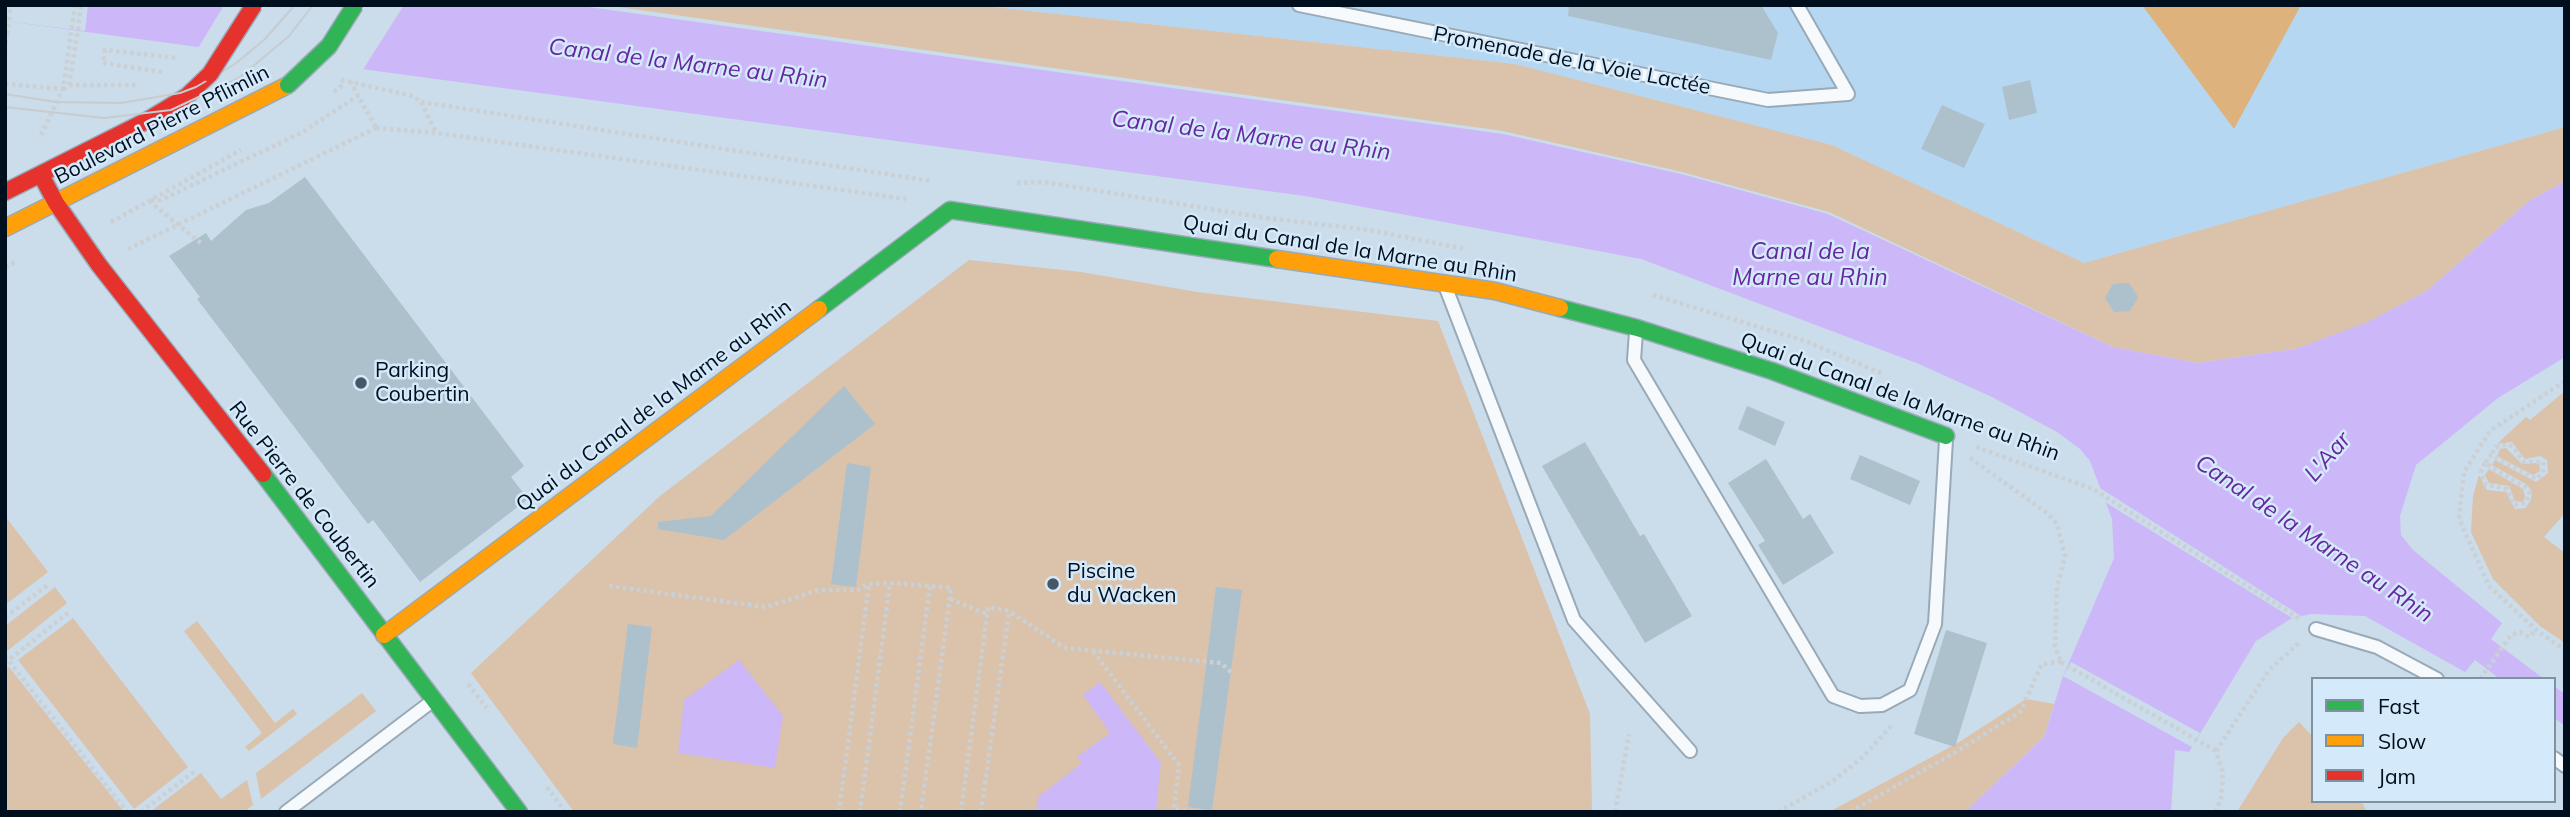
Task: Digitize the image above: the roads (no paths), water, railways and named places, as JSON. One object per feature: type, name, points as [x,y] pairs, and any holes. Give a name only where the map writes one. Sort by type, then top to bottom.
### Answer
[{"type":"street","name":"Boulevard Pierre Pflimlin","points":[[5,192],[162,112],[187,96],[208,76],[254,5]]},
{"type":"street","name":"Boulevard Pierre Pflimlin","points":[[5,228],[288,85],[329,47],[355,5]]},
{"type":"street","name":"Boulevard Pierre Pflimlin","points":[[41,175],[56,203]]},
{"type":"street","name":"Rue Pierre de Coubertin","points":[[56,203],[99,265],[289,508],[519,812]]},
{"type":"street","name":"Quai du Canal de la Marne au Rhin","points":[[384,635],[950,210],[1495,291],[1637,327],[1772,372],[1946,436]]},
{"type":"lane","name":"Promenade de la Voie Lactée","points":[[1299,5],[1768,100],[1848,94],[1797,5]]},
{"type":"lane","points":[[1443,282],[1574,621],[1690,751]]},
{"type":"lane","points":[[1637,327],[1634,360],[1833,695],[1860,706],[1882,705],[1910,690],[1935,624],[1946,436]]},
{"type":"lane","points":[[2316,629],[2377,648],[2433,677]]},
{"type":"lane","points":[[286,812],[434,699]]},
{"type":"water","name":"Canal de la Marne au Rhin","points":[[5,5],[574,5],[1503,134],[1681,174],[1828,214],[2113,347],[2197,363],[2295,349],[2368,322],[2428,290],[2529,201],[2565,181],[2565,357],[2498,398],[2416,465],[2400,516],[2401,535],[2413,550],[2502,623],[2491,639],[2541,677],[2497,677],[2475,660],[2465,672],[2365,616],[2311,614],[2292,618],[2256,641],[2189,752],[2175,750],[2171,812],[1965,812],[2044,737],[2063,676],[2114,558],[2112,519],[2090,461],[2080,449],[2057,432],[1992,397],[1919,364],[1641,259],[1305,196],[5,21]]},
{"type":"water","points":[[739,660],[783,716],[775,768],[678,753],[684,700]]},
{"type":"water","points":[[1100,682],[1161,763],[1156,812],[1036,812],[1038,797],[1082,763],[1077,757],[1110,733],[1083,695]]},
{"type":"water","points":[[2556,687],[2565,694],[2565,726],[2556,719]]},
{"type":"tram line","points":[[5,94],[56,102],[121,103],[180,93],[196,87],[235,64],[264,40],[295,5]]},
{"type":"tram line","points":[[5,107],[104,118],[171,110],[239,78],[289,36],[313,5]]},
{"type":"place","name":"Parking Coubertin","points":[[361,383]]},
{"type":"place","name":"Piscine du Wacken","points":[[1053,584]]},
{"type":"water label","name":"L'Aar","points":[[2328,457]]}]
